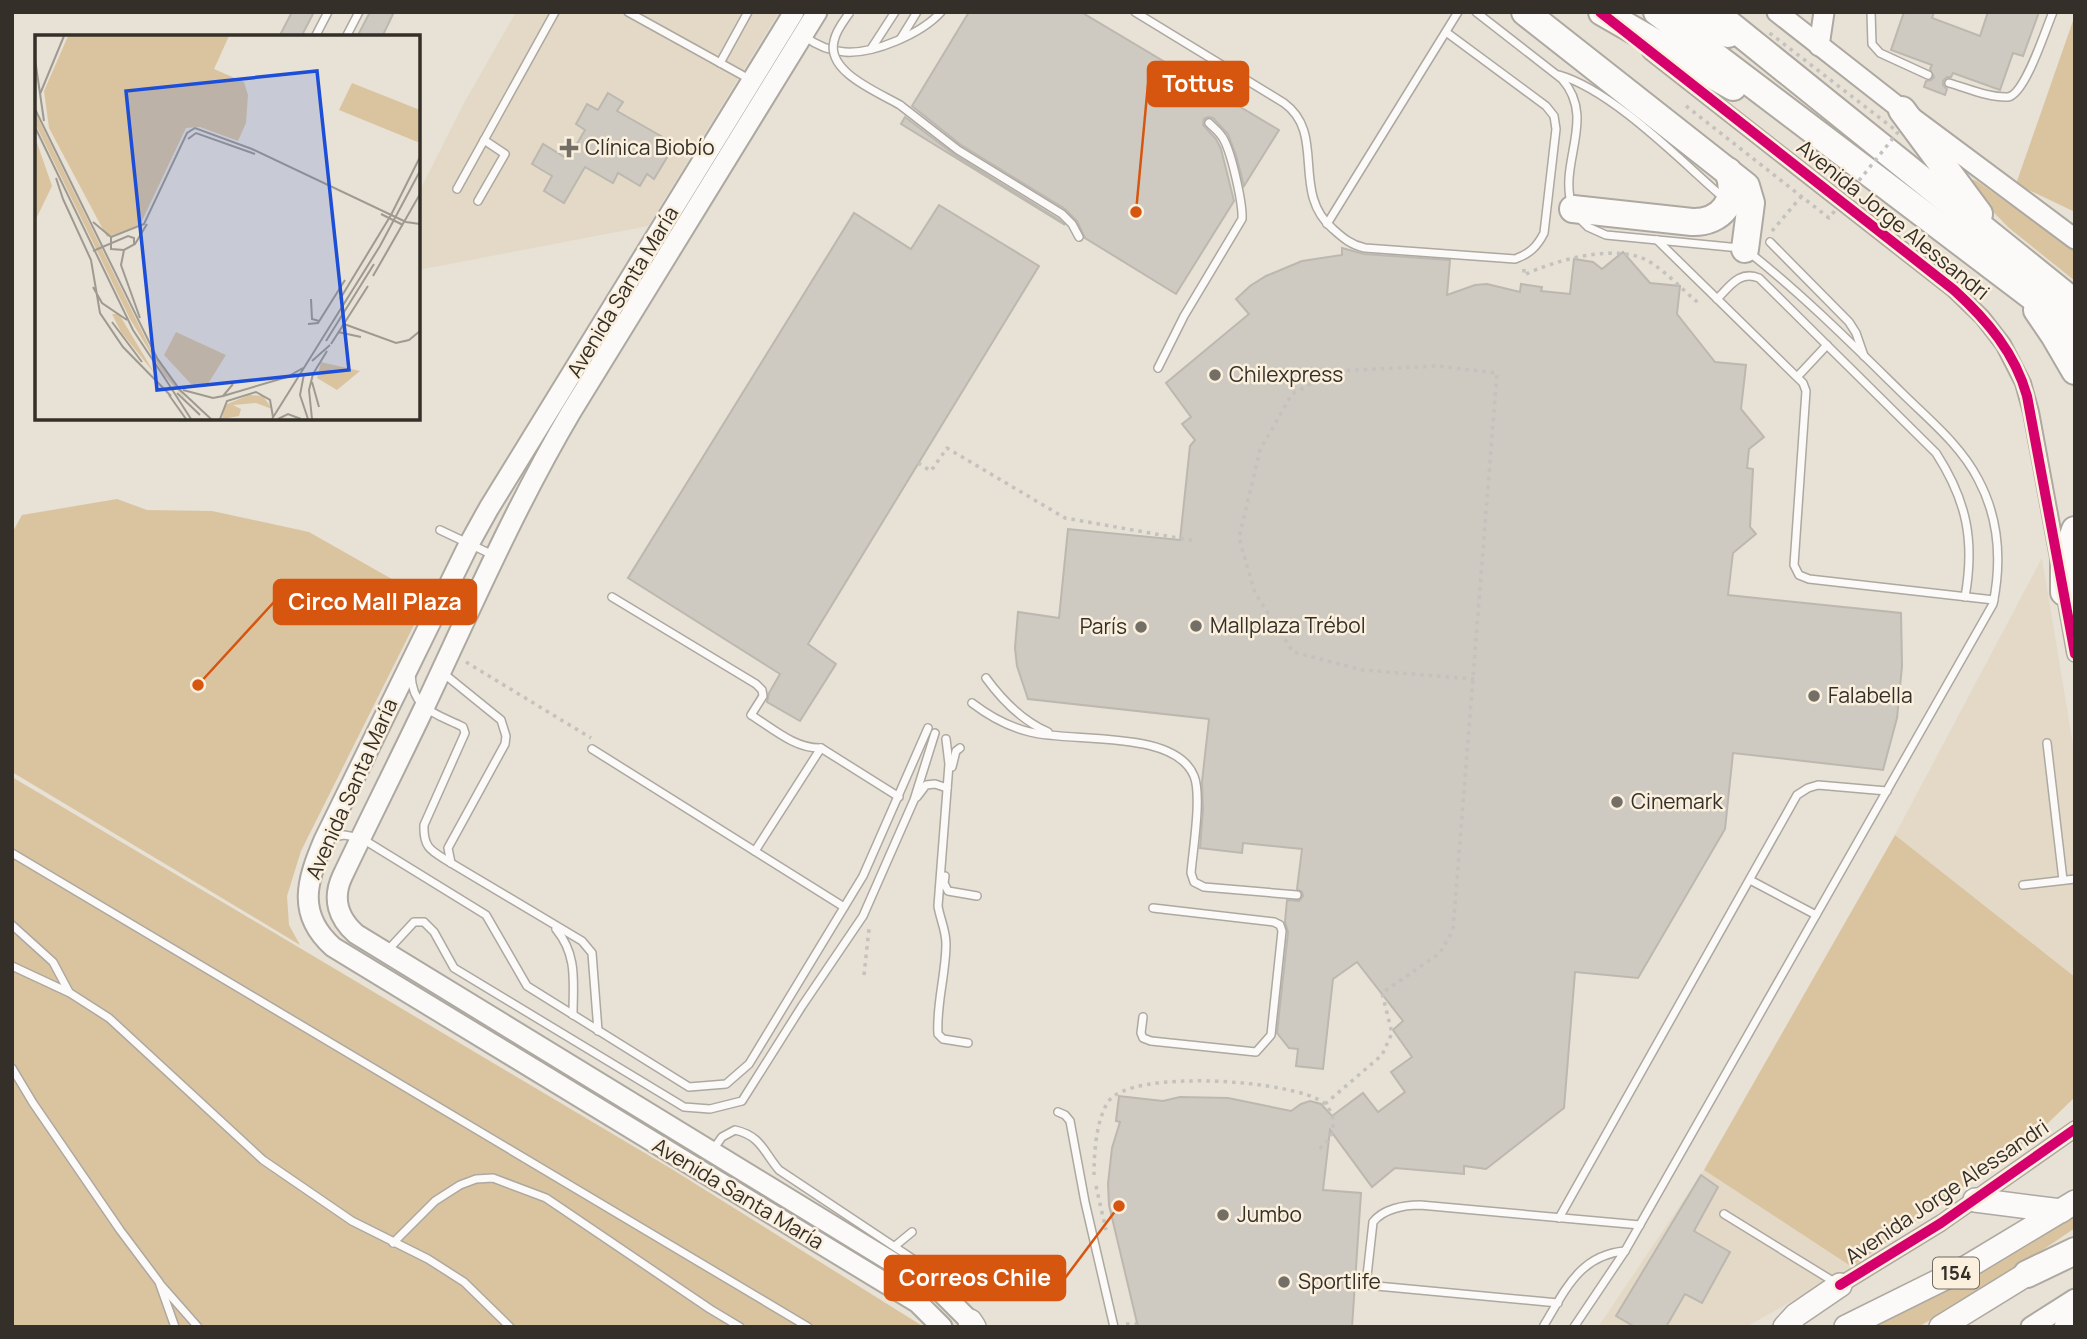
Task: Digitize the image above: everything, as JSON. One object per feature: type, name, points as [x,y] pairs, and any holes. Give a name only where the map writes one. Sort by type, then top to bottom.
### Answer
[{"type":"highway","points":[[1525,12],[1723,182],[1745,186],[1751,197],[1758,245]]},
{"type":"highway","points":[[1601,12],[1822,138]]},
{"type":"highway","name":"Avenida Jorge Alessandri","points":[[1657,12],[2075,328]]},
{"type":"highway","points":[[1690,12],[1766,41]]},
{"type":"highway","points":[[1714,12],[1766,41],[2003,247],[2075,303]]},
{"type":"highway","points":[[1902,110],[2003,247]]},
{"type":"highway","points":[[1573,209],[1692,222],[1709,221],[1721,214],[1730,201],[1732,183],[1723,182]]},
{"type":"highway","points":[[2019,286],[2054,335],[2075,371]]},
{"type":"highway","points":[[2064,592],[2064,562],[2075,530]]},
{"type":"highway","points":[[2027,1274],[2075,1251]]},
{"type":"main road","name":"Avenida Santa María","points":[[794,12],[489,508],[324,840],[310,873],[307,900],[313,922],[333,947],[918,1303],[942,1327]]},
{"type":"main road","name":"Avenida Santa María","points":[[817,12],[533,478],[339,885],[339,910],[348,927],[386,953],[941,1292],[972,1325]]},
{"type":"main road","points":[[1777,12],[1902,110],[2075,239]]},
{"type":"main road","points":[[1819,46],[1824,12]]},
{"type":"main road","points":[[1975,1200],[2070,1203]]},
{"type":"main road","name":"154","points":[[1846,1327],[1967,1267],[2070,1203]]},
{"type":"main road","name":"154","points":[[1941,1327],[2075,1242]]},
{"type":"main road","points":[[1786,1327],[1796,1315],[1840,1285]]},
{"type":"main road","points":[[2031,1327],[2075,1299]]},
{"type":"main road","points":[[2064,1327],[2075,1316]]},
{"type":"street","name":"Avenida Jorge Alessandri","points":[[1601,12],[1954,290],[1987,323],[2018,369],[2027,396],[2075,654]]},
{"type":"street","name":"Avenida Jorge Alessandri","points":[[1840,1285],[1975,1200],[2075,1129]]},
{"type":"lane","points":[[316,34],[328,12]]},
{"type":"lane","points":[[347,35],[359,12]]},
{"type":"lane","points":[[457,189],[555,12]]},
{"type":"lane","points":[[628,12],[752,80]]},
{"type":"lane","points":[[720,62],[748,12]]},
{"type":"lane","points":[[850,12],[834,38],[833,54],[836,62],[848,74],[900,105],[958,150],[1062,215],[1072,223],[1079,237]]},
{"type":"lane","points":[[871,49],[895,12]]},
{"type":"lane","points":[[900,38],[917,12]]},
{"type":"lane","points":[[803,36],[836,51],[857,52],[871,49],[926,26],[941,12]]},
{"type":"lane","points":[[1135,12],[1284,103],[1297,115],[1305,133],[1313,202],[1327,224],[1345,240],[1365,248],[1515,259],[1537,246],[1544,233],[1556,129],[1554,116],[1545,106],[1446,33]]},
{"type":"lane","points":[[1327,224],[1458,12]]},
{"type":"lane","points":[[1476,12],[1555,74],[1573,94],[1577,110],[1568,186],[1573,209],[1582,222],[1597,233],[1657,240],[1758,245],[1849,322],[1864,356]]},
{"type":"lane","points":[[1871,12],[1872,44],[1880,52],[1928,75]]},
{"type":"lane","points":[[1949,83],[1996,95],[2010,97],[2015,94],[2027,74],[2053,12]]},
{"type":"lane","points":[[1555,74],[1579,82],[1723,182]]},
{"type":"lane","points":[[1158,369],[1184,316],[1242,219],[1243,208],[1225,142],[1209,123]]},
{"type":"lane","points":[[478,201],[505,154],[484,140]]},
{"type":"lane","points":[[1657,240],[1798,376],[1806,391],[1794,565],[1799,575],[1804,578],[1994,600]]},
{"type":"lane","points":[[1574,1327],[1625,1251],[1994,600],[1999,561],[1997,539],[1993,517],[1978,478],[1953,444],[1758,245]]},
{"type":"lane","points":[[1717,299],[1736,280],[1747,275],[1763,282],[1923,438],[1956,487],[1968,527],[1970,569],[1965,597]]},
{"type":"lane","points":[[1798,376],[1827,345]]},
{"type":"lane","points":[[440,530],[494,555]]},
{"type":"lane","points":[[612,597],[756,684],[762,690],[762,696],[751,715],[800,746],[809,749],[821,748],[900,797]]},
{"type":"lane","points":[[411,661],[414,692],[424,708],[463,727],[464,733],[424,825],[423,840],[430,850],[582,941],[593,953],[598,1031]]},
{"type":"lane","points":[[440,671],[501,720],[506,736],[505,744],[448,848],[451,863]]},
{"type":"lane","points":[[986,678],[1012,708],[1038,727],[1055,735]]},
{"type":"lane","points":[[972,703],[1002,722],[1031,732],[1154,745],[1179,756],[1188,764],[1195,778],[1197,794],[1191,873],[1194,883],[1204,887],[1297,895]]},
{"type":"lane","points":[[324,840],[344,835],[361,838],[486,915],[527,986],[689,1087],[726,1084],[749,1064],[863,876],[932,731],[914,800],[863,916],[742,1101],[710,1109],[684,1107],[454,968],[434,932],[424,922],[414,922],[386,953]]},
{"type":"lane","points":[[946,739],[949,764],[938,906],[946,943],[938,1034],[943,1039],[968,1043]]},
{"type":"lane","points":[[2047,743],[2063,880]]},
{"type":"lane","points":[[755,851],[821,748]]},
{"type":"lane","points":[[960,748],[953,759],[944,883],[948,891],[977,896]]},
{"type":"lane","points":[[592,749],[844,907]]},
{"type":"lane","points":[[914,800],[926,785],[935,784],[947,788]]},
{"type":"lane","points":[[1559,1218],[1797,795],[1818,785],[1887,790]]},
{"type":"lane","points":[[12,853],[808,1327]]},
{"type":"lane","points":[[2023,886],[2075,878]]},
{"type":"lane","points":[[1750,880],[1816,915]]},
{"type":"lane","points":[[1143,1017],[1141,1033],[1143,1038],[1151,1041],[1256,1052],[1271,1035],[1280,958],[1282,931],[1280,925],[1274,922],[1153,908]]},
{"type":"lane","points":[[544,920],[557,930],[568,946],[573,967],[573,1015]]},
{"type":"lane","points":[[12,925],[53,962],[70,993]]},
{"type":"lane","points":[[12,966],[70,993],[109,1018],[264,1160],[352,1221],[428,1259],[464,1282],[510,1327]]},
{"type":"lane","points":[[12,1068],[120,1230],[159,1282],[198,1327]]},
{"type":"lane","points":[[1058,1112],[1070,1121],[1085,1202],[1114,1327]]},
{"type":"lane","points":[[712,1151],[722,1138],[735,1130],[748,1133],[761,1143],[779,1170],[943,1279],[969,1272]]},
{"type":"lane","points":[[393,1243],[435,1201],[460,1185],[476,1179],[493,1178],[546,1198],[740,1327]]},
{"type":"lane","points":[[1558,1303],[1366,1285],[1373,1222],[1377,1217],[1401,1207],[1419,1205],[1640,1225]]},
{"type":"lane","points":[[1724,1214],[1840,1285]]},
{"type":"lane","points":[[895,1246],[912,1232]]},
{"type":"lane","points":[[1543,1327],[1572,1280],[1590,1262],[1613,1252],[1625,1251]]},
{"type":"lane","points":[[159,1282],[175,1327]]},
{"type":"path","points":[[1682,98],[1686,106],[1829,218],[1898,132],[1766,41]]},
{"type":"path","points":[[1796,203],[1805,192]]},
{"type":"path","points":[[1524,256],[1524,275],[1552,263],[1579,256],[1635,255],[1650,262],[1696,301],[1708,289]]},
{"type":"path","points":[[1325,1104],[1382,1055],[1392,1033],[1382,993],[1440,953],[1453,930],[1474,679],[1497,373],[1437,366],[1335,371],[1292,394],[1260,450],[1239,537],[1255,593],[1293,652],[1363,670],[1474,679]]},
{"type":"path","points":[[918,463],[931,471],[947,448],[1065,518],[1195,541]]},
{"type":"path","points":[[864,975],[869,924]]},
{"type":"path","points":[[1106,1232],[1094,1176],[1094,1153],[1107,1104],[1115,1094],[1127,1088],[1170,1080],[1245,1084],[1300,1091],[1325,1104],[1331,1112],[1333,1131],[1329,1140],[1319,1149]]},
{"type":"path","points":[[1122,1324],[1136,1324]]},
{"type":"shaded area","name":"Clínica Biobío","points":[[516,12],[779,12],[648,226],[420,270],[420,190],[464,103]]},
{"type":"shaded area","points":[[2075,15],[2075,212],[2016,184]]},
{"type":"shaded area","points":[[1971,179],[2075,251],[2075,281],[2009,228],[1962,180]]},
{"type":"shaded area","points":[[117,499],[147,510],[212,511],[309,532],[427,599],[301,851],[287,896],[289,925],[300,945],[12,772],[12,533],[22,515]]},
{"type":"shaded area","points":[[2042,558],[2075,757],[2075,977],[1895,835]]},
{"type":"shaded area","points":[[12,777],[670,1168],[924,1327],[12,1327]]},
{"type":"shaded area","points":[[1895,835],[2075,977],[2075,1097],[2046,1125],[2039,1124],[2034,1136],[1852,1267],[1704,1170]]},
{"type":"shaded area","points":[[1704,1170],[1852,1267],[1746,1327],[1598,1327]]},
{"type":"shaded area","points":[[2075,1216],[2075,1228],[1991,1285],[1918,1327],[1871,1327],[1994,1265]]},
{"type":"building","points":[[292,12],[314,12],[302,35],[280,35]]},
{"type":"building","points":[[370,12],[394,12],[383,35],[358,35]]},
{"type":"building","points":[[969,12],[1081,12],[1279,130],[1244,186],[1228,134],[1213,118],[1204,119],[1203,125],[1221,149],[1234,201],[1176,294],[1085,238],[1077,221],[1065,209],[961,145],[912,106]]},
{"type":"building","points":[[1904,12],[1934,12],[1932,18],[1980,36],[1988,12],[2039,12],[2023,56],[2013,53],[2000,90],[1953,73],[1943,81],[1947,89],[1945,95],[1924,87],[1926,81],[1934,77],[1930,69],[1932,65],[1891,50]]},
{"type":"building","points":[[608,93],[623,102],[617,111],[675,144],[654,179],[647,174],[640,186],[618,173],[613,183],[585,167],[564,203],[544,191],[552,176],[532,164],[543,144],[568,159],[585,130],[576,124],[587,104],[598,110]]},
{"type":"building","points":[[905,117],[955,155],[1065,225],[901,124]]},
{"type":"building","points":[[939,205],[1039,266],[808,644],[836,664],[800,721],[767,702],[780,674],[628,578],[854,213],[911,249]]},
{"type":"building","points":[[1342,248],[1364,254],[1450,260],[1447,295],[1475,285],[1487,284],[1520,292],[1521,284],[1542,287],[1541,291],[1570,294],[1574,259],[1593,262],[1602,269],[1623,252],[1650,283],[1680,286],[1677,314],[1715,362],[1746,365],[1741,409],[1764,437],[1749,449],[1747,468],[1753,469],[1750,527],[1756,534],[1733,553],[1728,595],[1901,613],[1902,666],[1897,718],[1883,770],[1733,753],[1725,829],[1638,978],[1575,972],[1564,1108],[1486,1169],[1464,1166],[1464,1174],[1395,1168],[1372,1187],[1330,1130],[1323,1190],[1361,1193],[1352,1327],[1138,1327],[1109,1205],[1108,1184],[1112,1148],[1120,1122],[1116,1121],[1119,1096],[1163,1101],[1180,1097],[1228,1098],[1291,1111],[1310,1101],[1321,1104],[1332,1116],[1363,1093],[1378,1112],[1405,1092],[1391,1072],[1412,1057],[1393,1030],[1403,1021],[1357,962],[1333,979],[1323,1069],[1296,1066],[1298,1049],[1289,1048],[1277,1033],[1288,932],[1285,922],[1287,900],[1299,901],[1303,896],[1297,889],[1302,849],[1243,843],[1242,853],[1200,848],[1202,782],[1209,719],[1028,699],[1017,666],[1015,648],[1018,612],[1059,618],[1068,529],[1180,540],[1190,446],[1195,440],[1182,424],[1191,417],[1166,383],[1249,314],[1236,299],[1250,286],[1302,261],[1342,255]]},
{"type":"building","points":[[1701,1175],[1718,1187],[1694,1231],[1730,1252],[1702,1303],[1685,1294],[1666,1327],[1635,1327],[1616,1316]]},
{"type":"cycle path","points":[[1600,12],[1954,290],[1978,313],[1998,338],[2015,366],[2027,396],[2075,654]]},
{"type":"cycle path","points":[[1840,1285],[1941,1223],[2075,1129]]},
{"type":"place","name":"Clínica Biobío","points":[[569,148]]},
{"type":"place","name":"Tottus","points":[[1136,212]]},
{"type":"place","name":"Chilexpress","points":[[1215,375]]},
{"type":"place","name":"Mallplaza Trébol","points":[[1196,626]]},
{"type":"place","name":"París","points":[[1141,627]]},
{"type":"place","name":"Circo Mall Plaza","points":[[198,685]]},
{"type":"place","name":"Falabella","points":[[1814,696]]},
{"type":"place","name":"Cinemark","points":[[1617,802]]},
{"type":"place","name":"Correos Chile","points":[[1119,1206]]},
{"type":"place","name":"Jumbo","points":[[1223,1215]]},
{"type":"place","name":"Sportlife","points":[[1284,1282]]}]
